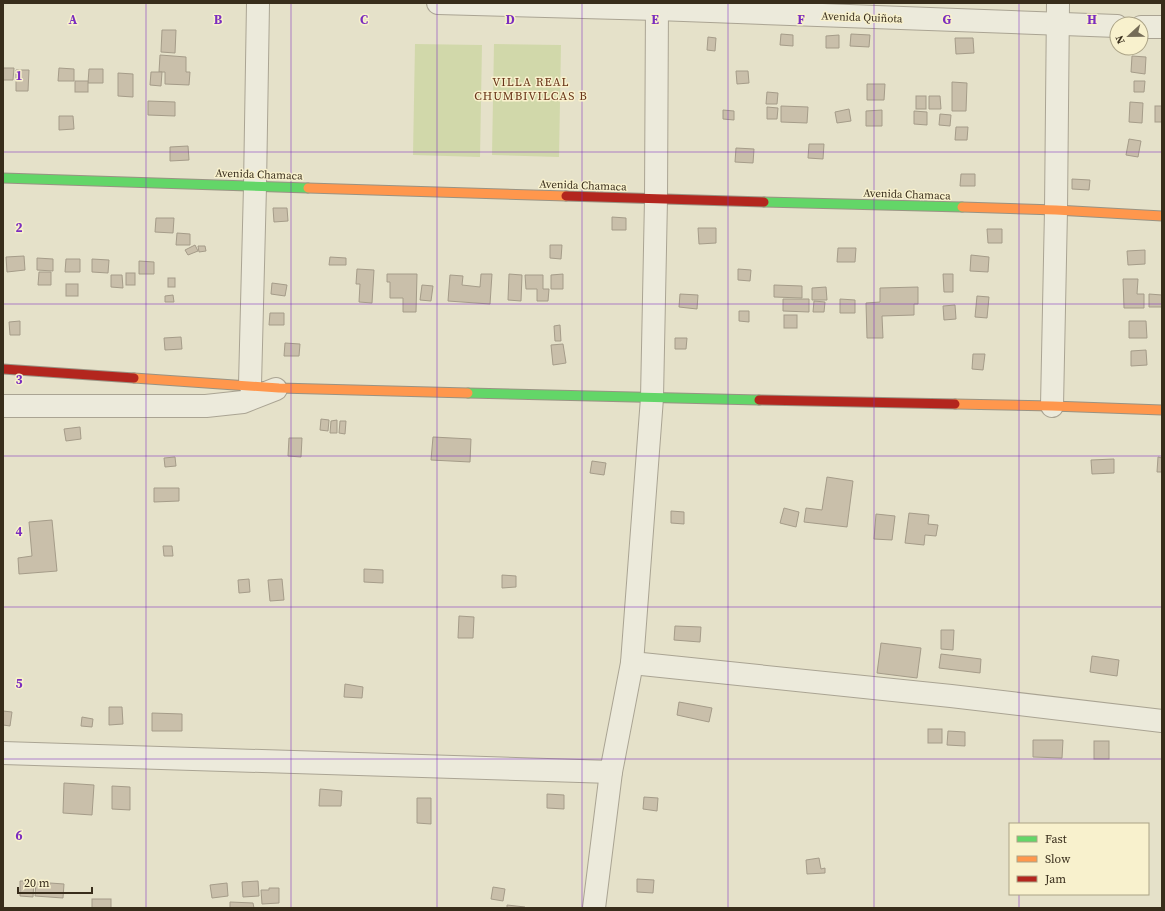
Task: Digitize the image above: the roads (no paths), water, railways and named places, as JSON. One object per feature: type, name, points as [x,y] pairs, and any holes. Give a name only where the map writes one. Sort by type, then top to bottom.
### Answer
[{"type":"street","points":[[250,385],[258,3]]},
{"type":"street","name":"Avenida Quiñota","points":[[438,3],[657,6],[1109,26]]},
{"type":"street","points":[[1052,406],[1058,3]]},
{"type":"street","points":[[594,908],[611,772],[632,663],[652,398],[656,199],[657,6]]},
{"type":"street","points":[[1149,27],[1162,27]]},
{"type":"street","name":"Avenida Chamaca","points":[[3,178],[1056,210],[1162,216]]},
{"type":"street","points":[[3,369],[279,388],[652,398],[1052,406],[1162,410]]},
{"type":"street","points":[[3,406],[206,406],[243,402],[279,388]]},
{"type":"street","points":[[632,663],[951,696],[1162,721]]},
{"type":"street","points":[[3,753],[611,772]]},
{"type":"district","name":"VILLA REAL CHUMBIVILCAS B","points":[[531,89]]}]
